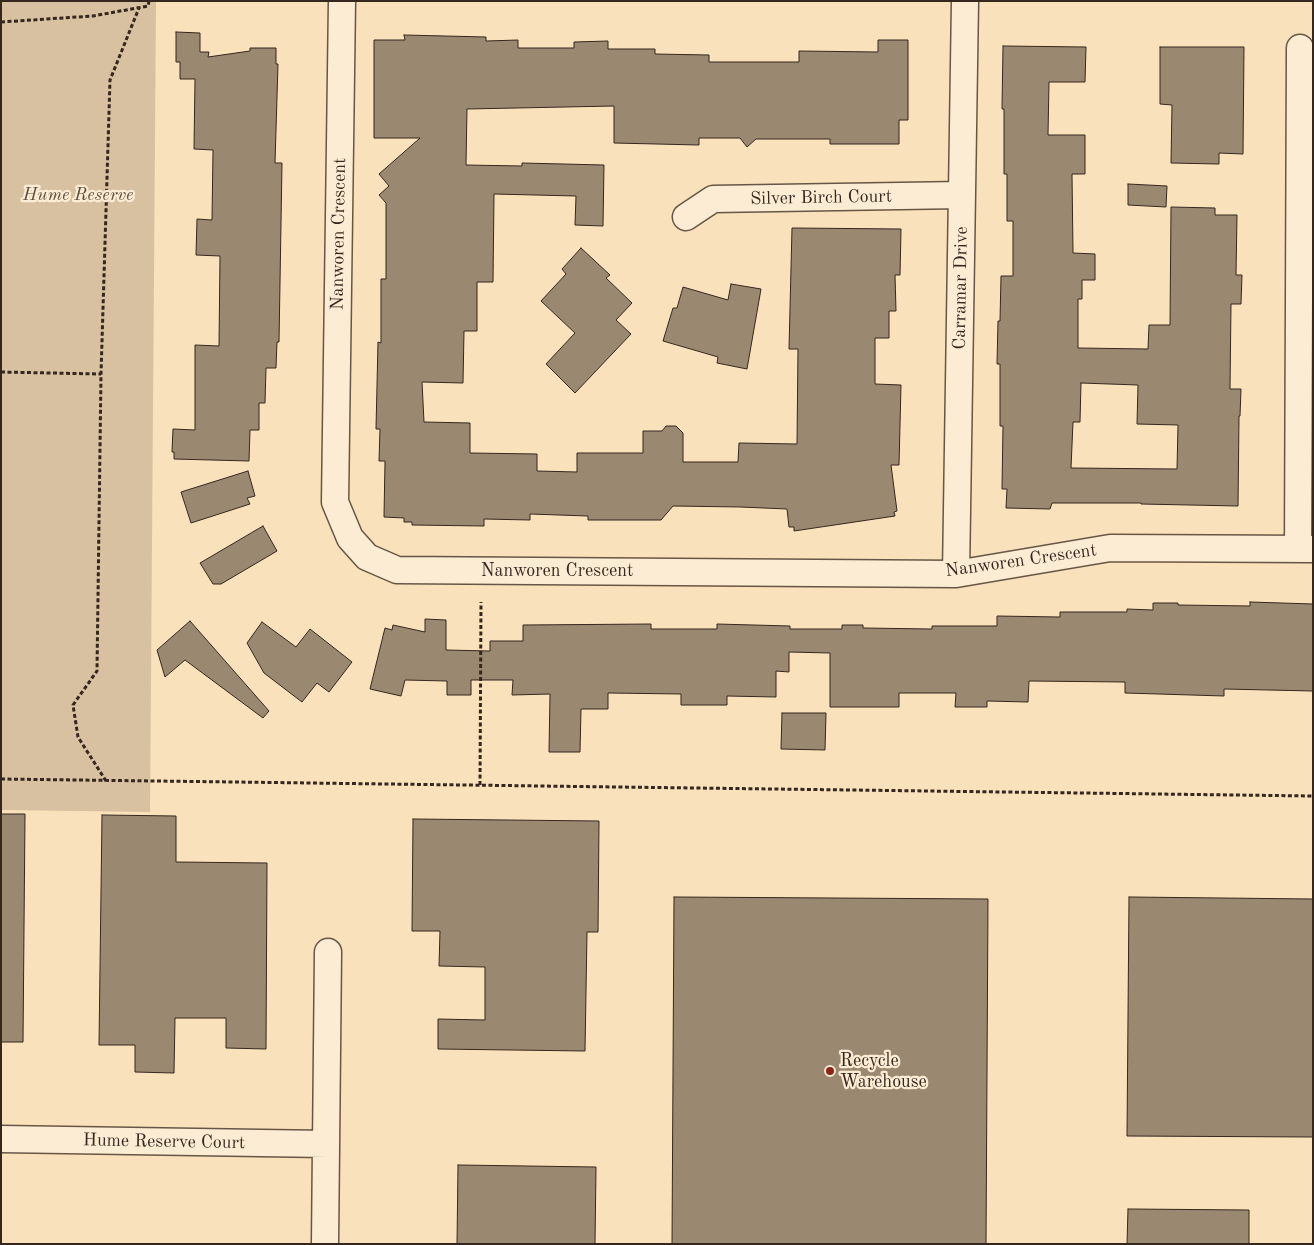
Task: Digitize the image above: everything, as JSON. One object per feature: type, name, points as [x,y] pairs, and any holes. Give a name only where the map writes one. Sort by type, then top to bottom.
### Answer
[{"type":"street","name":"Nanworen Crescent","points":[[342,1],[335,502],[350,538],[367,557],[397,570],[956,574],[1110,548],[1305,549]]},
{"type":"street","name":"Carramar Drive","points":[[956,574],[965,1]]},
{"type":"street","points":[[1300,48],[1305,549]]},
{"type":"street","name":"Silver Birch Court","points":[[686,217],[713,199],[962,195]]},
{"type":"street","points":[[325,1244],[328,952]]},
{"type":"street","name":"Hume Reserve Court","points":[[1,1138],[326,1144]]},
{"type":"path","points":[[1,22],[93,16],[148,6],[149,1]]},
{"type":"path","points":[[106,781],[78,737],[73,705],[97,671],[102,374],[110,80],[139,8]]},
{"type":"path","points":[[1,372],[102,374]]},
{"type":"path","points":[[480,785],[481,602]]},
{"type":"path","points":[[1,779],[1313,796]]},
{"type":"green space","name":"Hume Reserve","points":[[1,1],[156,1],[150,812],[1,810]]},
{"type":"building","points":[[176,32],[200,33],[200,52],[209,52],[208,57],[250,51],[250,48],[276,48],[276,64],[278,64],[275,163],[282,163],[279,342],[277,342],[276,368],[266,368],[265,403],[259,403],[259,430],[250,430],[249,461],[174,459],[174,452],[172,452],[173,429],[195,430],[195,345],[219,346],[220,256],[196,255],[197,219],[212,220],[213,150],[194,149],[195,79],[180,79],[180,62],[176,62]]},
{"type":"building","points":[[404,35],[486,37],[486,41],[518,40],[518,48],[574,48],[574,42],[608,41],[608,49],[655,49],[655,54],[709,55],[709,62],[799,62],[799,51],[878,52],[878,40],[908,40],[908,120],[899,120],[899,144],[830,144],[830,139],[756,139],[747,147],[740,138],[699,138],[699,145],[614,143],[614,106],[467,109],[466,165],[522,166],[522,163],[604,165],[603,226],[575,225],[576,196],[494,194],[493,282],[477,282],[477,331],[464,331],[463,383],[422,382],[424,422],[470,423],[470,453],[537,454],[537,471],[577,472],[577,453],[643,453],[643,431],[662,431],[666,426],[676,426],[683,433],[683,462],[738,462],[739,443],[797,444],[798,349],[789,349],[792,228],[901,229],[900,275],[895,275],[896,311],[889,311],[889,338],[875,338],[875,384],[901,385],[899,465],[891,465],[897,511],[894,512],[895,516],[794,531],[794,527],[789,527],[787,509],[741,507],[673,506],[661,520],[588,520],[588,516],[530,514],[530,520],[484,519],[484,526],[412,525],[412,522],[404,522],[404,518],[384,517],[385,461],[379,461],[380,429],[376,429],[378,342],[381,343],[381,279],[386,279],[386,203],[379,195],[389,186],[379,174],[420,138],[374,138],[374,40],[405,40]]},
{"type":"building","points":[[1003,46],[1086,47],[1085,82],[1049,82],[1048,135],[1085,135],[1085,174],[1072,174],[1073,253],[1095,254],[1095,280],[1082,280],[1082,299],[1078,299],[1078,348],[1148,349],[1149,325],[1170,325],[1171,207],[1215,208],[1215,215],[1237,215],[1236,275],[1242,275],[1241,304],[1231,304],[1230,389],[1241,389],[1238,506],[1052,503],[1050,509],[1006,508],[1007,489],[1002,489],[1003,426],[1000,426],[1000,364],[997,364],[998,321],[1000,321],[1001,276],[1013,276],[1013,221],[1007,221],[1007,174],[1004,174],[1004,109],[1002,109]],"holes":[[[1081,383],[1138,385],[1137,424],[1178,425],[1177,469],[1071,468],[1073,422],[1080,422]]]},
{"type":"building","points":[[1160,47],[1244,47],[1243,154],[1219,153],[1219,164],[1171,163],[1172,105],[1160,104]]},
{"type":"building","points":[[1128,184],[1167,186],[1166,207],[1128,205]]},
{"type":"building","points":[[581,248],[610,275],[606,278],[632,303],[616,320],[631,334],[575,393],[546,364],[575,333],[541,301],[566,274],[562,269]]},
{"type":"building","points":[[731,284],[761,289],[747,369],[717,363],[718,357],[663,341],[673,308],[677,308],[683,287],[728,300]]},
{"type":"building","points":[[248,471],[255,496],[247,498],[250,504],[191,523],[181,492]]},
{"type":"building","points":[[263,526],[277,551],[221,584],[213,584],[200,563]]},
{"type":"building","points":[[1250,602],[1313,604],[1313,691],[1224,689],[1224,696],[1125,693],[1125,682],[1029,681],[1028,702],[987,701],[987,707],[955,707],[956,693],[899,693],[899,707],[830,707],[830,653],[789,652],[789,672],[776,671],[776,697],[727,696],[727,705],[681,705],[681,694],[608,693],[608,709],[581,709],[580,752],[549,752],[550,694],[512,695],[513,680],[471,680],[471,695],[447,695],[447,681],[405,680],[401,696],[370,689],[385,628],[392,630],[393,625],[425,632],[425,619],[446,620],[446,650],[490,651],[490,641],[523,641],[523,625],[651,624],[651,629],[717,629],[717,624],[790,626],[790,629],[842,629],[842,625],[863,625],[863,628],[932,629],[932,626],[997,626],[997,616],[1060,617],[1060,612],[1127,612],[1127,609],[1153,610],[1153,603],[1250,606]]},
{"type":"building","points":[[190,621],[269,711],[263,718],[185,660],[165,677],[157,650]]},
{"type":"building","points":[[262,622],[296,647],[310,629],[352,662],[329,692],[317,683],[302,702],[264,673],[247,643]]},
{"type":"building","points":[[782,713],[826,713],[825,750],[781,749]]},
{"type":"building","points":[[1,814],[25,814],[23,1042],[1,1042]]},
{"type":"building","points":[[102,815],[176,816],[176,862],[267,863],[266,1049],[226,1048],[226,1018],[175,1018],[174,1073],[135,1072],[135,1045],[99,1045]]},
{"type":"building","points":[[413,819],[599,821],[598,932],[587,932],[585,1051],[438,1049],[438,1019],[485,1020],[485,967],[439,966],[440,931],[412,931]]},
{"type":"building","name":"Recycle Warehouse","points":[[674,897],[988,899],[986,1244],[672,1244]]},
{"type":"building","points":[[1129,897],[1313,899],[1313,1137],[1127,1136]]},
{"type":"building","points":[[458,1165],[596,1167],[595,1244],[457,1244]]},
{"type":"building","points":[[1128,1209],[1249,1210],[1249,1244],[1127,1244]]},
{"type":"place","name":"Recycle Warehouse","points":[[830,1071]]}]
